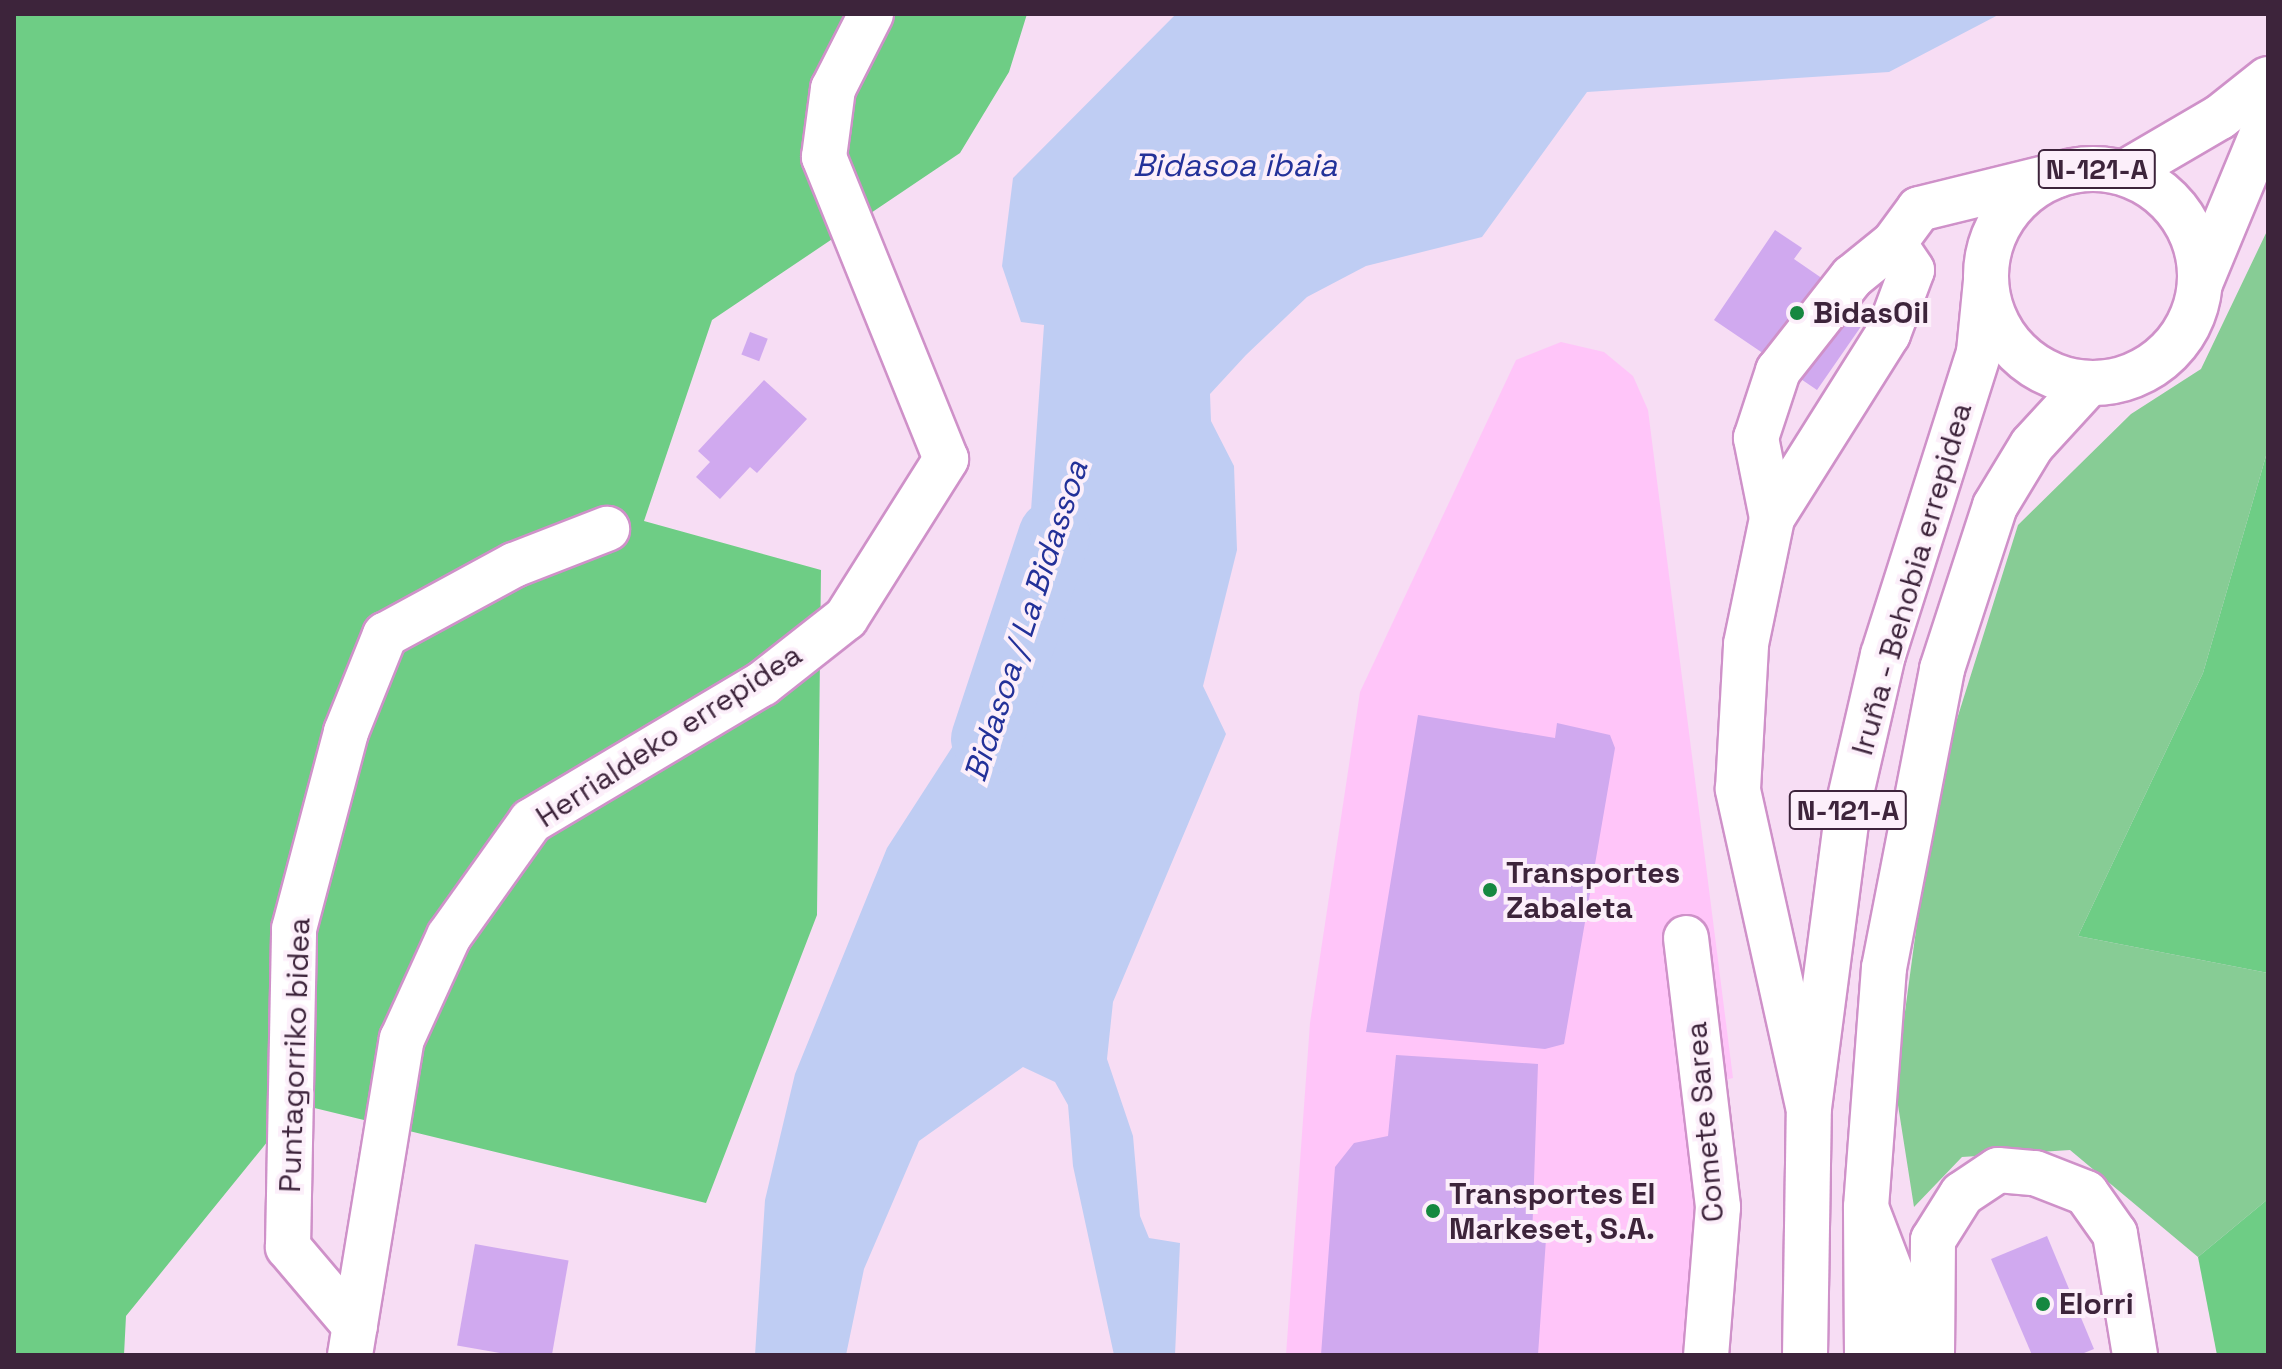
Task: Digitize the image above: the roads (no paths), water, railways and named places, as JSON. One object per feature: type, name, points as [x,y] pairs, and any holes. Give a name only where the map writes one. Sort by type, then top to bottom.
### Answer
[{"type":"main road","name":"Herrialdeko errepidea","points":[[352,1340],[402,1039],[449,936],[531,821],[762,684],[846,618],[946,459],[824,157],[833,89],[871,14]]},
{"type":"main road","name":"N-121-A","points":[[2268,79],[2220,117],[2124,173],[2057,175],[2004,216],[1986,281],[1995,319],[2018,351],[2051,373],[2089,383],[2130,376],[2165,355],[2190,322],[2200,283],[2268,119]]},
{"type":"main road","name":"N-121-A","points":[[2124,173],[2160,192],[2187,224],[2200,283]]},
{"type":"main road","points":[[1772,518],[1756,438],[1778,371],[1852,277],[1894,243],[1919,209],[2057,175]]},
{"type":"main road","points":[[1809,1108],[1738,789],[1746,644],[1772,518],[1888,334],[1912,270],[1894,243]]},
{"type":"main road","name":"Iruña - Behobia errepidea","points":[[1805,1355],[1809,1108],[1849,802],[1887,641],[1979,352],[1986,281]]},
{"type":"main road","name":"Iruña - Behobia errepidea","points":[[1867,1355],[1866,1207],[1884,968],[1942,669],[1995,506],[2032,445],[2089,383]]},
{"type":"main road","name":"Puntagorriko bidea","points":[[352,1340],[288,1247],[294,929],[346,732],[385,635],[514,565],[607,529]]},
{"type":"main road","name":"Comete Sarea","points":[[1686,938],[1718,1207],[1706,1355]]},
{"type":"main road","points":[[1932,1355],[1933,1240],[1962,1194],[1998,1170],[2035,1173],[2086,1193],[2115,1234],[2135,1355]]},
{"type":"main road","points":[[1866,1207],[1892,1275],[1901,1355]]},
{"type":"water","name":"Bidasoa ibaia","points":[[1176,14],[2000,14],[1889,72],[1587,92],[1482,237],[1366,266],[1307,297],[1246,355],[1210,394],[1211,421],[1234,466],[1237,550],[1203,686],[1226,734],[1113,1002],[1107,1059],[1133,1136],[1140,1216],[1149,1238],[1180,1243],[1175,1355],[1114,1355],[1073,1166],[1068,1105],[1055,1082],[1023,1067],[919,1141],[864,1269],[846,1355],[755,1355],[765,1200],[795,1074],[887,848],[1022,639],[1044,325],[1021,322],[1002,266],[1013,178]]},
{"type":"waterway","name":"Bidasoa / La Bidassoa","points":[[987,739],[1054,536]]},
{"type":"place","name":"BidasOil","points":[[1797,313]]},
{"type":"place","name":"Transportes Zabaleta","points":[[1490,890]]},
{"type":"place","name":"Transportes El Markeset, S.A.","points":[[1433,1211]]},
{"type":"place","name":"Elorri","points":[[2043,1304]]}]
